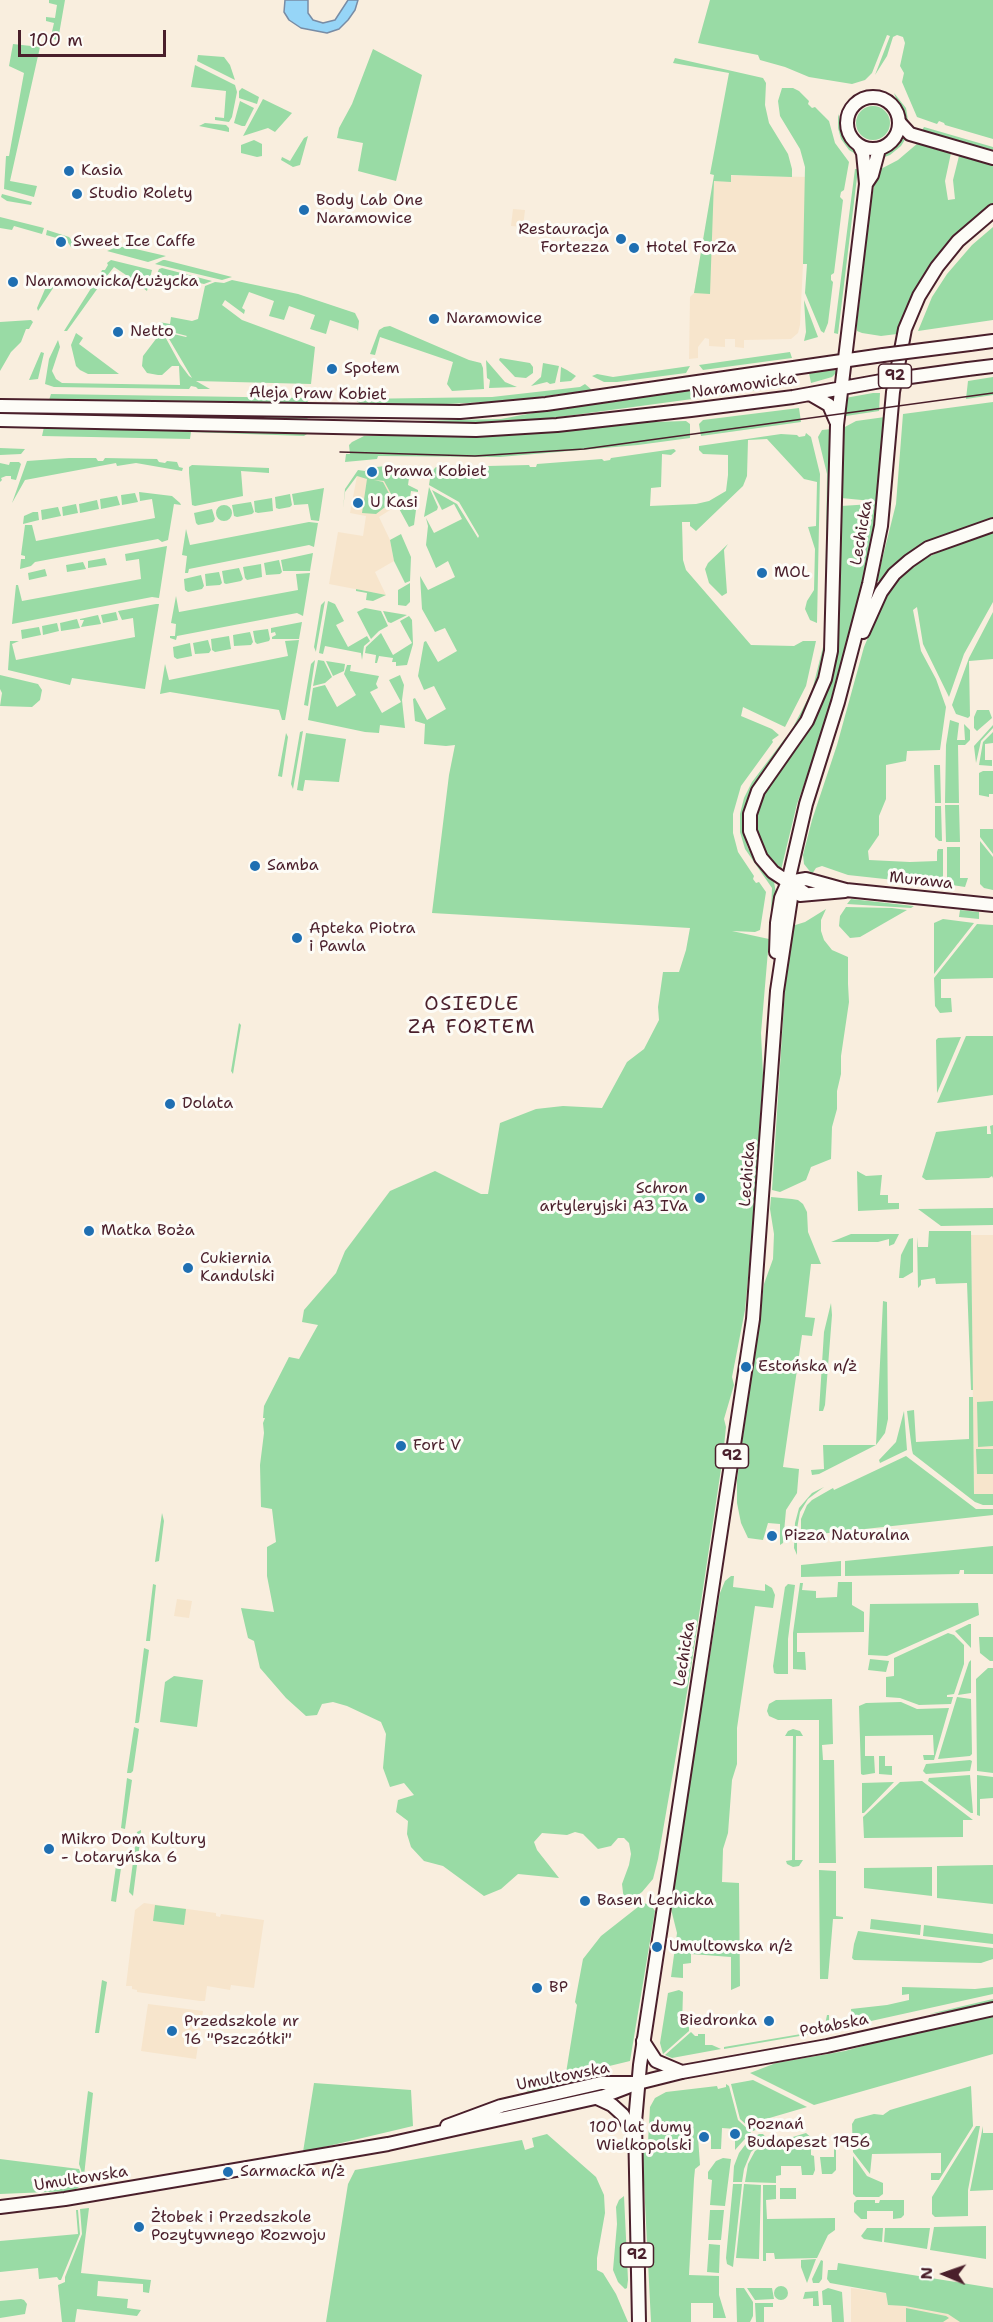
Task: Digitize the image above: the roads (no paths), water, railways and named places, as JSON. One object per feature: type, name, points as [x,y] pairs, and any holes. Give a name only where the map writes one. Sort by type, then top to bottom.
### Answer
[{"type":"street","points":[[899,122],[893,140],[879,149],[860,145],[851,136],[848,124],[853,107],[862,100],[873,97],[889,103],[896,110],[899,122],[910,134],[993,158]]},
{"type":"street","points":[[860,145],[866,184]]},
{"type":"street","points":[[866,184],[872,176],[879,149]]},
{"type":"street","name":"Lechicka","points":[[777,991],[791,898],[788,882],[773,872],[757,851],[750,831],[750,814],[758,791],[807,721],[825,679],[831,651],[837,425],[866,184]]},
{"type":"street","name":"Lechicka","points":[[639,2322],[635,2136],[638,2083],[753,1319],[777,991],[777,923],[781,898],[788,882],[804,814],[823,754],[869,584],[881,526],[893,392],[905,329],[919,296],[937,267],[958,241],[993,211]]},
{"type":"street","points":[[958,241],[993,222]]},
{"type":"street","name":"Naramowicka","points":[[634,391],[844,359],[993,341]]},
{"type":"street","name":"Naramowicka","points":[[610,418],[810,394],[841,387],[993,366]]},
{"type":"street","name":"Aleja Praw Kobiet","points":[[1,407],[460,412],[495,410],[634,391]]},
{"type":"street","points":[[810,394],[830,406],[837,425]]},
{"type":"street","name":"Aleja Praw Kobiet","points":[[0,420],[199,423],[442,431],[518,428],[610,418]]},
{"type":"street","points":[[848,663],[881,592],[894,574],[928,548],[993,525]]},
{"type":"street","name":"Murawa","points":[[788,882],[806,879],[846,890],[993,905]]},
{"type":"street","points":[[788,882],[805,894]]},
{"type":"street","name":"Murawa","points":[[791,898],[805,894],[832,894],[846,890]]},
{"type":"street","name":"Połabska","points":[[638,2083],[682,2072],[827,2046],[993,2009]]},
{"type":"street","points":[[643,2041],[656,2061],[682,2072]]},
{"type":"street","name":"Umultowska","points":[[415,2138],[501,2106],[601,2083],[638,2083]]},
{"type":"street","name":"Umultowska","points":[[0,2207],[65,2199],[228,2172],[415,2138],[597,2098],[619,2092],[638,2083]]},
{"type":"street","points":[[597,2098],[612,2105],[623,2115],[635,2136]]},
{"type":"water","points":[[285,0],[308,0],[308,13],[313,20],[323,23],[335,20],[348,0],[358,0],[348,20],[339,29],[327,33],[301,28],[289,20],[284,12]]},
{"type":"tram line","points":[[340,452],[475,456],[584,449],[993,393]]},
{"type":"place","name":"Kasia","points":[[69,171]]},
{"type":"place","name":"Studio Rolety","points":[[77,194]]},
{"type":"place","name":"Body Lab One Naramowice","points":[[304,210]]},
{"type":"place","name":"Restauracja Fortezza","points":[[621,239]]},
{"type":"place","name":"Sweet Ice Caffe","points":[[61,242]]},
{"type":"place","name":"Hotel ForZa","points":[[634,248]]},
{"type":"place","name":"Naramowicka/Łużycka","points":[[13,282]]},
{"type":"place","name":"Naramowice","points":[[434,319]]},
{"type":"place","name":"Netto","points":[[118,332]]},
{"type":"place","name":"Społem","points":[[332,369]]},
{"type":"place","name":"Prawa Kobiet","points":[[372,472]]},
{"type":"place","name":"U Kasi","points":[[358,503]]},
{"type":"place","name":"MOL","points":[[762,573]]},
{"type":"place","name":"Samba","points":[[255,866]]},
{"type":"place","name":"Apteka Piotra i Pawla","points":[[297,938]]},
{"type":"place","name":"Dolata","points":[[170,1104]]},
{"type":"place","name":"Schron artyleryjski A3 IVa","points":[[700,1198]]},
{"type":"place","name":"Matka Boża","points":[[89,1231]]},
{"type":"place","name":"Cukiernia Kandulski","points":[[188,1268]]},
{"type":"place","name":"Estońska n/ż","points":[[746,1367]]},
{"type":"place","name":"Fort V","points":[[401,1446]]},
{"type":"place","name":"Pizza Naturalna","points":[[772,1536]]},
{"type":"place","name":"Mikro Dom Kultury - Lotaryńska 6","points":[[49,1849]]},
{"type":"place","name":"Basen Lechicka","points":[[585,1901]]},
{"type":"place","name":"Umultowska n/ż","points":[[657,1947]]},
{"type":"place","name":"BP","points":[[537,1988]]},
{"type":"place","name":"Biedronka","points":[[769,2021]]},
{"type":"place","name":"Przedszkole nr 16 \"Pszczółki\"","points":[[172,2031]]},
{"type":"place","name":"Poznań Budapeszt 1956","points":[[735,2134]]},
{"type":"place","name":"100 lat dumy Wielkopolski","points":[[704,2137]]},
{"type":"place","name":"Sarmacka n/ż","points":[[228,2172]]},
{"type":"place","name":"Żłobek i Przedszkole Pozytywnego Rozwoju","points":[[139,2227]]},
{"type":"district","name":"OSIEDLE ZA FORTEM","points":[[472,1016]]}]
